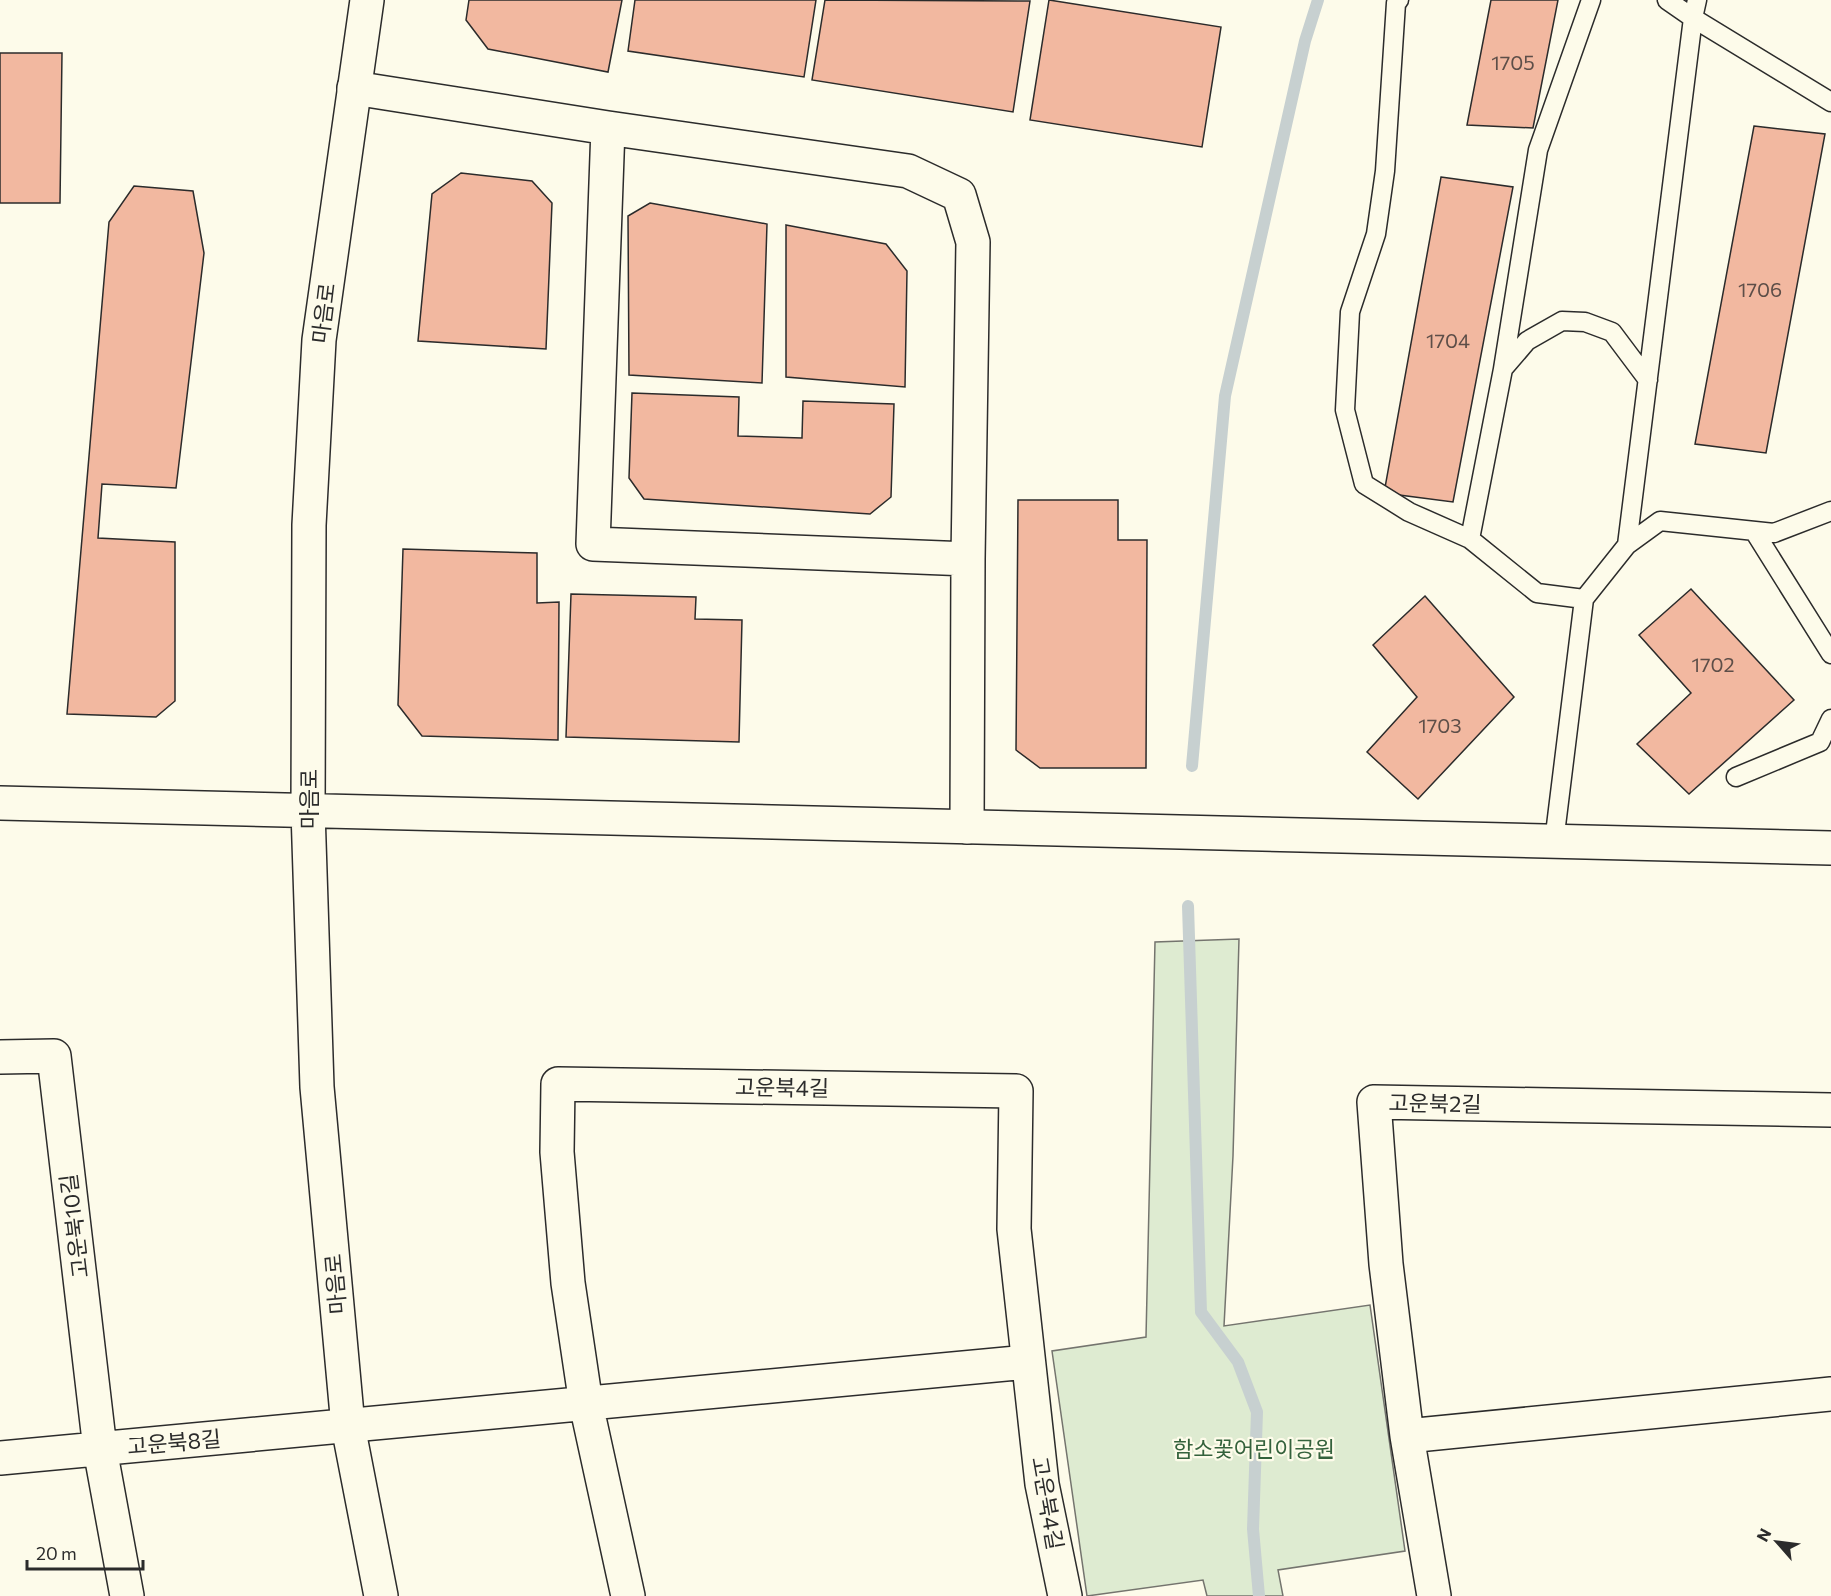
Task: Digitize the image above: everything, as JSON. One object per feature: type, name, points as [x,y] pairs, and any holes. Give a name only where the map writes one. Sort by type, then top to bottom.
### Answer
[{"type":"street","name":"마음로","points":[[367,0],[319,340],[309,525],[308,811],[317,1087],[348,1426],[381,1596]]},
{"type":"street","points":[[354,88],[608,128],[908,171],[959,195],[973,242],[967,827]]},
{"type":"street","points":[[608,128],[593,544],[968,559]]},
{"type":"street","points":[[0,803],[1831,848]]},
{"type":"street","name":"고운북10길","points":[[0,1057],[54,1056],[100,1449]]},
{"type":"street","name":"고운북4길","points":[[628,1596],[586,1404],[568,1283],[557,1152],[558,1084],[1016,1091],[1014,1229],[1042,1484],[1065,1596]]},
{"type":"street","name":"고운북2길","points":[[1434,1596],[1407,1436],[1386,1264],[1374,1102],[1831,1110]]},
{"type":"street","name":"고운북8길","points":[[0,1458],[1028,1362]]},
{"type":"street","points":[[1407,1436],[1831,1394]]},
{"type":"street","points":[[100,1449],[127,1596]]},
{"type":"lane","points":[[1399,0],[1396,3],[1384,171],[1376,234],[1350,312],[1345,410],[1364,484],[1409,512],[1470,539],[1537,593],[1584,598]]},
{"type":"lane","points":[[1470,539],[1503,369],[1538,150],[1591,0]]},
{"type":"lane","points":[[1667,0],[1831,102]]},
{"type":"lane","points":[[1627,545],[1697,0]]},
{"type":"lane","points":[[1503,369],[1527,341],[1562,321],[1585,322],[1612,332],[1648,380]]},
{"type":"lane","points":[[1554,842],[1584,598],[1627,545],[1660,521],[1774,533],[1831,511]]},
{"type":"lane","points":[[1754,531],[1831,654]]},
{"type":"lane","points":[[1736,777],[1820,742],[1831,719]]},
{"type":"green space","name":"함소꽃어린이공원","points":[[1239,939],[1233,1156],[1224,1326],[1370,1305],[1405,1551],[1278,1570],[1283,1596],[1207,1596],[1203,1580],[1087,1596],[1052,1351],[1146,1337],[1155,942]]},
{"type":"building","points":[[469,0],[622,0],[608,72],[488,49],[466,20]]},
{"type":"building","points":[[635,0],[816,0],[804,77],[628,51]]},
{"type":"building","points":[[825,0],[1030,1],[1013,112],[812,80]]},
{"type":"building","points":[[1049,0],[1221,27],[1202,147],[1030,120]]},
{"type":"building","points":[[1491,0],[1558,0],[1533,128],[1467,125]]},
{"type":"building","points":[[0,53],[62,53],[60,203],[0,203]]},
{"type":"building","points":[[1754,126],[1825,134],[1766,453],[1695,444]]},
{"type":"building","points":[[461,173],[532,181],[552,203],[546,349],[418,341],[432,194]]},
{"type":"building","points":[[1441,177],[1513,187],[1453,502],[1384,493]]},
{"type":"building","points":[[134,186],[193,191],[204,253],[176,488],[102,484],[98,538],[175,542],[175,701],[156,717],[67,714],[109,222]]},
{"type":"building","points":[[650,203],[767,224],[762,383],[629,375],[628,216]]},
{"type":"building","points":[[786,225],[886,244],[907,271],[905,387],[786,377]]},
{"type":"building","points":[[632,393],[739,397],[738,436],[802,438],[803,401],[894,404],[891,497],[870,514],[644,499],[629,478]]},
{"type":"building","points":[[1018,500],[1118,500],[1118,540],[1147,540],[1146,768],[1040,768],[1016,750]]},
{"type":"building","points":[[403,549],[537,553],[537,603],[559,602],[558,740],[422,736],[398,705]]},
{"type":"building","points":[[1691,589],[1794,700],[1689,794],[1637,744],[1691,693],[1639,635]]},
{"type":"building","points":[[571,594],[696,597],[695,619],[742,620],[739,742],[566,737]]},
{"type":"building","points":[[1425,596],[1514,697],[1418,799],[1367,752],[1417,697],[1373,645]]},
{"type":"waterway","points":[[1192,766],[1225,396],[1305,41],[1318,0]]},
{"type":"waterway","points":[[1188,906],[1201,1312],[1238,1362],[1257,1412],[1253,1529],[1259,1596]]}]
